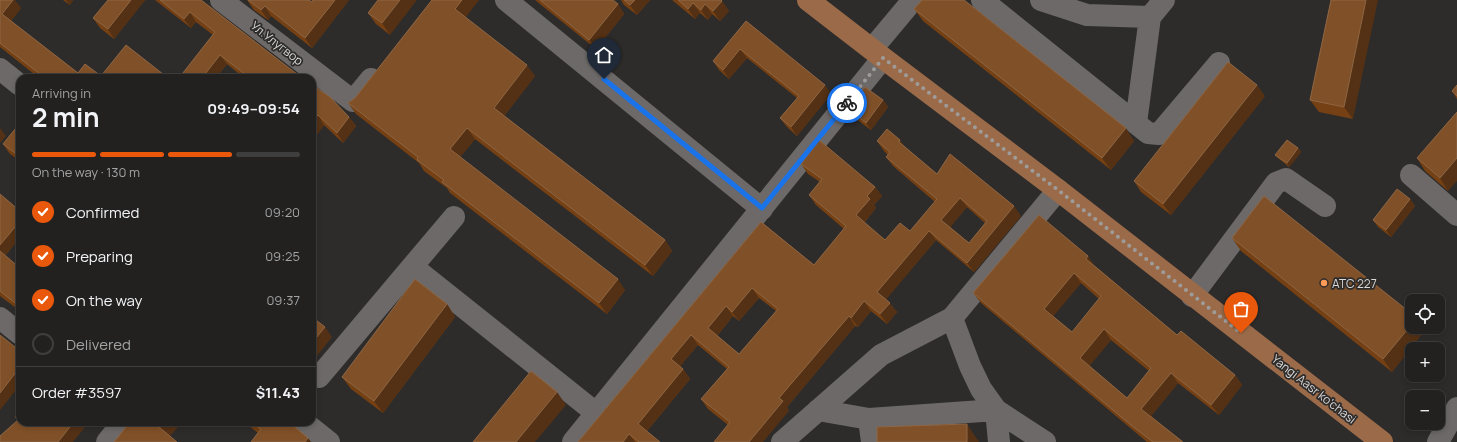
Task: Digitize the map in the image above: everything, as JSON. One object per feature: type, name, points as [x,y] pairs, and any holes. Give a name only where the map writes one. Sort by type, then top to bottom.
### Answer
[{"type":"main road","name":"Yangi Aasr ko'chasi","points":[[808,0],[1058,190],[1192,296],[1382,442]]},
{"type":"street","name":"Ул.Улугвор","points":[[221,0],[353,101],[381,66]]},
{"type":"street","points":[[506,0],[762,208]]},
{"type":"street","points":[[573,442],[762,208],[877,53],[913,0]]},
{"type":"street","points":[[982,0],[1148,133],[1159,134],[1219,63]]},
{"type":"street","points":[[1041,0],[1087,15],[1150,17]]},
{"type":"street","points":[[1136,123],[1150,17],[1164,0]]},
{"type":"street","points":[[0,69],[16,82]]},
{"type":"street","points":[[1411,175],[1457,214]]},
{"type":"street","points":[[1192,296],[1276,183],[1286,178],[1325,206]]},
{"type":"street","points":[[782,442],[881,356],[952,318],[1058,190]]},
{"type":"street","points":[[319,377],[454,217]]},
{"type":"street","points":[[413,267],[596,413]]},
{"type":"street","points":[[0,318],[16,331]]},
{"type":"street","points":[[952,318],[970,366],[981,389],[996,410],[1045,442]]},
{"type":"street","points":[[1438,442],[1457,408]]},
{"type":"street","points":[[818,410],[869,419],[996,410]]},
{"type":"street","points":[[996,410],[999,442]]},
{"type":"street","points":[[869,419],[872,442]]},
{"type":"street","points":[[107,442],[120,426]]},
{"type":"street","points":[[309,426],[329,442]]},
{"type":"building","points":[[0,0],[13,0],[2,14],[78,73],[85,64],[98,74],[40,74],[0,43]]},
{"type":"building","points":[[108,0],[131,0],[108,29],[93,18]]},
{"type":"building","points":[[160,0],[201,0],[297,74],[245,74],[220,55],[205,74],[182,74],[215,32],[190,12],[184,19]]},
{"type":"building","points":[[248,0],[309,0],[312,2],[313,0],[335,0],[305,38],[265,6],[261,10]]},
{"type":"building","points":[[378,0],[400,0],[382,23],[368,13]]},
{"type":"building","points":[[432,0],[462,0],[455,9],[527,65],[494,108],[665,240],[645,265],[467,128],[450,149],[618,279],[599,303],[442,182],[444,180],[417,160],[418,157],[348,103],[355,98]]},
{"type":"building","points":[[540,0],[613,0],[618,4],[589,40]]},
{"type":"building","points":[[624,0],[635,0],[630,5]]},
{"type":"building","points":[[678,0],[722,1],[713,11],[705,4],[701,10],[693,3],[688,9]]},
{"type":"building","points":[[922,0],[964,0],[1126,128],[1102,158],[914,9]]},
{"type":"building","points":[[1331,0],[1366,0],[1344,107],[1310,100]]},
{"type":"building","points":[[746,21],[825,85],[791,127],[780,118],[799,96],[740,49],[723,70],[713,61]]},
{"type":"building","points":[[126,45],[163,74],[103,74]]},
{"type":"building","points":[[1228,62],[1257,85],[1163,204],[1134,181]]},
{"type":"building","points":[[1457,85],[1457,96],[1452,91]]},
{"type":"building","points":[[865,87],[883,100],[866,123],[848,109]]},
{"type":"building","points":[[316,88],[330,97],[349,117],[337,133],[318,115],[316,117]]},
{"type":"building","points":[[1457,112],[1457,158],[1440,178],[1417,158]]},
{"type":"building","points":[[16,128],[16,154],[3,144]]},
{"type":"building","points":[[887,129],[900,140],[899,142],[937,174],[950,154],[1014,206],[967,263],[929,231],[877,292],[890,303],[880,314],[864,301],[851,318],[849,316],[779,398],[783,401],[749,442],[714,442],[730,422],[701,399],[729,367],[691,335],[671,359],[683,369],[638,424],[660,442],[639,442],[629,434],[623,442],[578,442],[761,222],[814,265],[846,226],[809,195],[822,179],[801,164],[819,140],[875,187],[867,196],[870,199],[856,215],[885,240],[900,223],[910,231],[937,199],[886,157],[890,152],[877,141]],"holes":[[[960,198],[987,221],[969,243],[941,220]],[[752,288],[778,309],[739,354],[708,328],[726,306],[732,312]]]},
{"type":"building","points":[[1287,140],[1298,148],[1287,163],[1275,155]]},
{"type":"building","points":[[1397,189],[1410,199],[1386,230],[1373,220]]},
{"type":"building","points":[[0,194],[16,208],[16,226],[0,245]]},
{"type":"building","name":"АТС 227","points":[[1264,196],[1405,308],[1405,332],[1383,359],[1232,238]]},
{"type":"building","points":[[1039,215],[1088,256],[1086,259],[1177,335],[1181,331],[1235,375],[1211,405],[1171,373],[1141,409],[1183,442],[1153,442],[973,293]],"holes":[[[1074,273],[1101,296],[1072,332],[1044,309]],[[1104,329],[1151,368],[1127,398],[1080,358]]]},
{"type":"building","points":[[0,251],[16,265],[16,304],[0,291]]},
{"type":"building","points":[[415,279],[447,304],[374,401],[342,377]]},
{"type":"building","points":[[316,320],[325,327],[316,338]]},
{"type":"building","points":[[0,335],[16,348],[16,372],[0,393]]},
{"type":"building","points":[[531,371],[557,392],[516,442],[473,442]]},
{"type":"building","points":[[16,422],[16,426],[71,426],[58,442],[0,442],[0,436]]},
{"type":"building","points":[[967,424],[967,442],[877,442],[877,427]]},
{"type":"building","points":[[127,426],[160,426],[159,427],[177,442],[114,442]]},
{"type":"building","points":[[257,426],[294,426],[308,438],[305,442],[251,442],[261,429]]},
{"type":"way so far","points":[[847,103],[883,58],[1058,190],[1241,333]]},
{"type":"place","name":"АТС 227","points":[[1324,283]]},
{"type":"route","points":[[604,79],[762,208],[847,103]]}]
